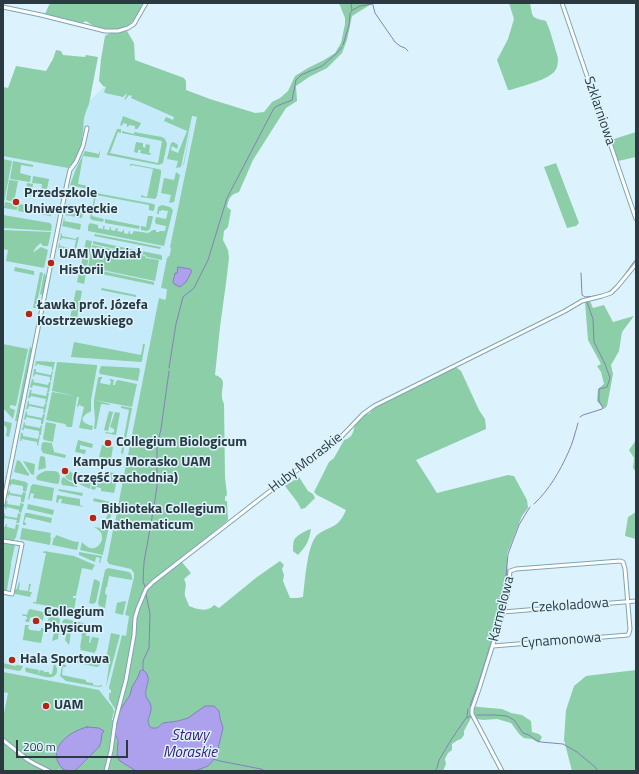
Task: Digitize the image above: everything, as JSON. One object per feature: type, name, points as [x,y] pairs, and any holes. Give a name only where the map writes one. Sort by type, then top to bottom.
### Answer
[{"type":"street","points":[[3,7],[105,31],[118,31],[128,28],[134,24],[146,3]]},
{"type":"street","name":"Szklarniowa","points":[[562,3],[636,219]]},
{"type":"street","points":[[3,504],[67,183],[70,170],[76,162],[83,146],[87,128]]},
{"type":"street","name":"Huby Moraskie","points":[[106,771],[111,751],[115,722],[126,680],[134,635],[135,618],[146,589],[152,582],[336,441],[363,414],[374,406],[553,317],[582,301],[611,293],[636,264]]},
{"type":"street","points":[[3,541],[22,544],[12,594],[3,592]]},
{"type":"street","name":"Karmelowa","points":[[501,771],[472,714],[472,709],[503,612],[507,596],[510,571],[516,569],[620,560],[623,562],[625,568],[628,602]]},
{"type":"street","name":"Czekoladowa","points":[[503,612],[636,601]]},
{"type":"street","name":"Cynamonowa","points":[[493,646],[624,636],[629,634],[630,629],[628,602]]},
{"type":"street","points":[[3,740],[28,760],[49,771]]},
{"type":"shaded area","name":"Kampus Morasko UAM (część zachodnia)","points":[[107,84],[233,128],[145,381],[109,561],[137,567],[131,634],[110,722],[107,746],[82,771],[57,771],[3,736],[3,133],[85,105]]},
{"type":"green space","points":[[50,3],[143,3],[135,18],[127,26],[109,29],[96,27],[86,21],[82,23],[45,14]]},
{"type":"green space","points":[[339,3],[373,3],[352,16],[347,40],[342,53],[327,68],[309,77],[296,86],[297,101],[286,108],[253,160],[239,192],[230,197],[228,201],[227,207],[231,210],[228,227],[224,231],[223,240],[228,250],[229,258],[215,375],[223,381],[222,397],[224,404],[225,477],[227,495],[225,497],[225,501],[227,501],[228,520],[175,562],[176,565],[181,561],[191,573],[184,579],[186,584],[185,596],[189,606],[203,610],[209,609],[214,605],[219,608],[257,577],[280,561],[284,565],[282,569],[284,575],[283,581],[290,598],[303,597],[307,564],[314,540],[317,535],[338,523],[346,510],[314,492],[329,462],[334,458],[344,440],[353,433],[357,420],[360,417],[370,413],[373,407],[425,379],[452,367],[457,368],[461,371],[479,410],[485,419],[486,429],[416,460],[437,493],[508,475],[514,476],[527,500],[528,508],[522,516],[507,554],[507,567],[509,575],[504,601],[495,634],[471,706],[502,709],[511,713],[522,715],[531,721],[532,732],[539,734],[542,737],[539,743],[532,739],[524,738],[511,723],[497,719],[483,720],[471,718],[464,731],[464,735],[461,739],[452,744],[452,750],[448,753],[445,759],[446,764],[443,771],[177,771],[188,718],[163,723],[157,728],[117,737],[118,744],[137,771],[72,771],[83,764],[99,747],[56,757],[62,768],[68,771],[58,769],[58,771],[53,771],[28,758],[3,738],[3,713],[8,693],[3,692],[3,672],[99,690],[113,708],[113,720],[115,709],[109,699],[109,693],[111,693],[111,690],[109,687],[122,635],[126,636],[129,616],[125,615],[134,573],[131,569],[109,564],[107,561],[113,530],[117,531],[117,529],[114,528],[127,459],[133,460],[134,456],[128,455],[159,298],[165,300],[166,298],[167,289],[161,288],[167,258],[170,255],[170,247],[197,117],[192,116],[181,167],[176,168],[178,161],[167,159],[171,143],[173,142],[177,144],[177,149],[172,146],[171,150],[178,153],[187,131],[164,121],[166,117],[173,120],[174,117],[131,98],[132,96],[129,95],[124,100],[127,94],[123,97],[104,92],[106,87],[99,81],[105,36],[107,34],[127,31],[134,43],[135,60],[184,78],[186,81],[186,90],[255,113],[264,112],[272,102],[280,98],[288,91],[295,76],[335,53],[341,43],[345,24],[345,18]]},
{"type":"green space","points":[[509,3],[530,3],[532,15],[535,18],[546,21],[558,58],[556,69],[549,76],[533,83],[508,90],[497,60],[508,39],[514,19]]},
{"type":"green space","points":[[56,50],[61,51],[63,55],[85,57],[86,55],[98,57],[89,104],[85,113],[81,146],[75,161],[68,168],[3,156],[3,87],[8,88],[16,66],[46,71]]},
{"type":"green space","points":[[123,116],[141,123],[139,127],[135,129],[135,126],[129,125],[127,127],[127,124],[123,123],[122,126],[120,125]]},
{"type":"green space","points":[[193,116],[184,164],[183,166]]},
{"type":"green space","points":[[117,129],[121,129],[121,133],[118,132],[110,153],[158,163],[162,141],[122,133],[122,131],[162,137],[165,139],[167,144],[163,163],[159,165],[107,155]]},
{"type":"green space","points":[[636,132],[636,157],[618,161],[611,140]]},
{"type":"green space","points":[[136,142],[143,143],[143,147],[145,148],[146,144],[150,145],[150,155],[140,153],[141,150],[138,150],[138,153],[134,152]]},
{"type":"green space","points":[[85,151],[99,154],[99,151],[100,152],[99,158],[83,156],[78,184],[88,186],[88,189],[70,185]]},
{"type":"green space","points":[[3,159],[12,161],[3,208]]},
{"type":"green space","points":[[13,161],[33,165],[33,167],[21,165],[20,173],[31,176],[30,182],[10,179]]},
{"type":"green space","points":[[556,163],[579,223],[576,226],[567,228],[544,167]]},
{"type":"green space","points":[[130,164],[161,170],[157,196],[155,199],[141,197],[141,195],[147,197],[153,169],[131,165],[130,167]]},
{"type":"green space","points":[[176,172],[180,175],[174,202],[169,203],[171,195],[161,193],[164,178],[174,180]]},
{"type":"green space","points":[[33,176],[49,179],[47,193],[41,192],[42,184],[32,183]]},
{"type":"green space","points":[[9,180],[18,181],[14,202],[6,200]]},
{"type":"green space","points":[[27,183],[33,184],[31,196],[25,195]]},
{"type":"green space","points":[[95,193],[154,204],[154,210],[149,210],[149,205],[96,195],[92,216],[104,219],[103,222],[92,220],[90,218]]},
{"type":"green space","points":[[5,202],[18,204],[17,210],[4,208]]},
{"type":"green space","points":[[19,204],[30,206],[29,213],[18,211]]},
{"type":"green space","points":[[67,204],[84,207],[82,218],[65,215]]},
{"type":"green space","points":[[162,205],[170,207],[173,210],[164,246],[88,231],[88,226],[90,223],[98,225],[98,228],[103,229],[103,226],[105,226],[104,229],[109,230],[111,227],[111,230],[115,231],[116,228],[118,229],[117,231],[122,232],[124,230],[124,233],[128,234],[129,231],[130,234],[132,234],[134,231],[148,233],[153,230],[156,230],[156,232],[165,231],[166,226],[156,224],[155,221],[156,217],[166,219],[168,211],[161,210],[159,211],[159,214],[157,214],[158,207]]},
{"type":"green space","points":[[34,207],[52,210],[51,216],[33,213]]},
{"type":"green space","points":[[3,215],[50,223],[52,226],[51,231],[3,228]]},
{"type":"green space","points":[[148,216],[153,217],[150,229],[147,231],[141,230],[141,226],[146,227]]},
{"type":"green space","points":[[64,218],[64,221],[81,224],[80,230],[62,226]]},
{"type":"green space","points":[[105,219],[140,226],[139,229],[105,223]]},
{"type":"green space","points":[[3,230],[51,232],[48,246],[43,246],[41,243],[33,252],[41,247],[48,250],[44,268],[6,261],[8,250],[3,249]]},
{"type":"green space","points":[[61,233],[62,236],[76,239],[79,237],[75,254],[73,254],[74,251],[60,248],[59,251],[58,250],[59,243],[60,246],[74,249],[76,240],[62,238],[60,240]]},
{"type":"green space","points":[[95,234],[161,247],[160,249],[94,236]]},
{"type":"green space","points":[[86,240],[92,241],[87,267],[81,266]]},
{"type":"green space","points":[[93,241],[126,248],[125,251],[93,244]]},
{"type":"green space","points":[[92,245],[159,260],[155,281],[88,267]]},
{"type":"green space","points":[[127,248],[161,255],[162,260],[126,251]]},
{"type":"green space","points":[[15,267],[34,271],[34,275],[14,271]]},
{"type":"green space","points":[[80,267],[87,268],[84,284],[77,282]]},
{"type":"green space","points":[[88,268],[154,282],[154,285],[87,271]]},
{"type":"green space","points":[[40,272],[43,273],[36,308],[33,308]]},
{"type":"green space","points":[[44,273],[46,276],[43,295],[40,294]]},
{"type":"green space","points":[[102,288],[136,295],[136,297],[101,290]]},
{"type":"green space","points":[[76,290],[82,291],[77,319],[70,318]]},
{"type":"green space","points":[[590,301],[593,308],[604,305],[613,322],[634,316],[622,332],[619,351],[611,365],[613,374],[607,406],[604,409],[597,401],[598,389],[604,384],[601,372],[597,366],[601,364],[588,340],[585,302]]},
{"type":"green space","points":[[74,342],[141,355],[143,344],[145,344],[141,362],[71,357]]},
{"type":"green space","points":[[3,344],[28,349],[16,406],[10,405],[10,408],[15,410],[13,419],[3,408]]},
{"type":"green space","points":[[30,346],[32,350],[18,421],[15,421]]},
{"type":"green space","points":[[36,361],[55,362],[53,370],[52,367],[37,364],[35,366]]},
{"type":"green space","points":[[57,362],[97,365],[91,400],[91,411],[83,417],[83,421],[86,424],[93,426],[92,430],[79,428],[84,407],[79,405],[77,407],[79,397],[77,397],[72,427],[67,427],[65,424],[46,420],[52,392],[76,396],[52,391]]},
{"type":"green space","points":[[101,366],[139,368],[138,381],[100,374],[99,372]]},
{"type":"green space","points":[[34,369],[36,369],[36,372],[51,375],[53,371],[51,381],[50,377],[35,374],[34,377]]},
{"type":"green space","points":[[99,377],[102,377],[100,383],[110,385],[110,379],[114,380],[113,385],[115,385],[116,381],[118,380],[137,384],[132,407],[94,400]]},
{"type":"green space","points":[[32,379],[34,380],[33,382],[48,385],[49,382],[51,382],[49,392],[47,392],[48,388],[33,385],[32,388],[30,387]]},
{"type":"green space","points":[[30,390],[32,390],[31,393],[46,396],[47,392],[49,393],[47,403],[45,402],[46,399],[31,396],[28,398]]},
{"type":"green space","points":[[94,400],[110,404],[101,404],[96,429],[94,429]]},
{"type":"green space","points":[[28,401],[29,404],[44,407],[45,403],[47,404],[45,413],[43,413],[44,409],[29,406],[28,409],[26,409]]},
{"type":"green space","points":[[121,406],[132,408],[123,454],[121,453],[129,410],[121,408]]},
{"type":"green space","points":[[26,411],[27,415],[42,418],[43,414],[45,414],[43,424],[41,424],[41,420],[26,417],[26,420],[24,419]]},
{"type":"green space","points":[[109,411],[113,412],[108,431],[104,430]]},
{"type":"green space","points":[[115,412],[120,413],[116,435],[105,433],[114,432],[114,429],[110,427]]},
{"type":"green space","points":[[3,421],[12,423],[9,437],[6,436],[7,428],[3,424]]},
{"type":"green space","points":[[24,422],[25,425],[40,428],[42,425],[41,435],[39,435],[39,431],[24,428],[24,430],[22,430]]},
{"type":"green space","points":[[46,422],[56,424],[53,442],[44,440],[43,438]]},
{"type":"green space","points":[[21,433],[23,433],[23,436],[38,439],[39,435],[38,446],[37,442],[22,439],[20,441]]},
{"type":"green space","points":[[78,440],[93,444],[92,448],[80,445],[80,449],[86,450],[85,454],[75,452]]},
{"type":"green space","points":[[636,440],[636,472],[633,468],[634,458],[629,450]]},
{"type":"green space","points":[[42,443],[52,443],[54,452],[66,455],[65,458],[43,453],[41,449]]},
{"type":"green space","points":[[102,445],[106,447],[113,447],[111,459],[99,457]]},
{"type":"green space","points":[[40,457],[45,457],[46,468],[38,470]]},
{"type":"green space","points":[[17,460],[20,461],[29,476],[14,472]]},
{"type":"green space","points":[[23,461],[35,464],[34,475],[31,474]]},
{"type":"green space","points":[[69,470],[73,474],[79,476],[77,483],[67,479],[64,473]]},
{"type":"green space","points":[[45,471],[58,472],[60,476],[59,483],[57,484],[37,480],[36,477]]},
{"type":"green space","points":[[109,472],[116,475],[114,493],[101,491],[101,488],[96,487],[95,490],[91,489],[92,482],[94,481],[106,483],[111,481],[110,476],[108,475]]},
{"type":"green space","points":[[81,474],[91,476],[90,489],[79,484]]},
{"type":"green space","points":[[64,477],[77,485],[77,487],[62,485],[62,478]]},
{"type":"green space","points":[[299,477],[308,491],[313,494],[315,498],[305,508],[301,509],[285,486]]},
{"type":"green space","points":[[13,479],[26,482],[28,484],[26,492],[23,491],[23,486],[11,484],[11,487],[9,482]]},
{"type":"green space","points":[[33,484],[54,488],[52,501],[33,498],[34,494],[31,493],[29,500],[31,486]]},
{"type":"green space","points":[[58,489],[83,493],[82,496],[59,491]]},
{"type":"green space","points":[[10,490],[10,493],[22,495],[23,492],[26,493],[24,502],[21,502],[21,497],[9,495],[8,498],[7,493]]},
{"type":"green space","points":[[57,495],[80,499],[80,505],[84,507],[61,503],[62,499],[59,499],[58,503],[56,502]]},
{"type":"green space","points":[[94,498],[114,503],[109,524],[101,522],[101,520],[106,521],[110,505],[93,501]]},
{"type":"green space","points":[[7,501],[7,504],[20,506],[20,503],[24,504],[21,513],[19,510],[7,507],[6,510],[4,506]]},
{"type":"green space","points":[[28,504],[54,510],[53,515],[27,509]]},
{"type":"green space","points":[[636,512],[636,539],[625,536],[628,517]]},
{"type":"green space","points":[[5,513],[5,516],[17,518],[18,513],[21,514],[19,523],[16,523],[17,520],[5,518],[3,520],[3,514]]},
{"type":"green space","points":[[25,513],[52,518],[51,523],[26,517],[24,522],[26,525],[23,525]]},
{"type":"green space","points":[[6,524],[7,527],[15,529],[16,524],[19,525],[14,540],[11,541],[3,539],[3,526],[5,527]]},
{"type":"green space","points":[[94,527],[107,529],[108,531],[103,555],[80,550],[82,542],[90,548],[95,548],[100,544],[102,539],[101,533]]},
{"type":"green space","points":[[22,528],[51,533],[50,545],[20,539]]},
{"type":"green space","points":[[311,529],[307,544],[298,555],[293,551],[294,540],[301,533]]},
{"type":"green space","points":[[56,535],[79,542],[77,550],[52,545]]},
{"type":"green space","points":[[3,543],[15,545],[7,590],[3,590]]},
{"type":"green space","points":[[44,551],[74,556],[95,565],[92,570],[82,568],[76,596],[73,596],[73,598],[76,598],[74,611],[33,603],[36,602],[46,553],[43,553]]},
{"type":"green space","points":[[79,552],[102,556],[100,563],[100,558],[96,557],[95,562],[79,555]]},
{"type":"green space","points":[[108,568],[129,572],[132,575],[132,580],[109,576],[105,594],[107,595],[105,608],[99,606],[98,603],[105,570]]},
{"type":"green space","points":[[94,579],[100,583],[96,602],[93,604],[89,603]]},
{"type":"green space","points":[[19,582],[19,590],[28,591],[29,584],[31,584],[29,592],[32,592],[30,597],[15,594],[14,591],[17,589]]},
{"type":"green space","points":[[126,601],[123,615],[115,613],[117,603]]},
{"type":"green space","points":[[47,608],[62,611],[61,615],[47,613]]},
{"type":"green space","points":[[30,609],[43,612],[43,621],[32,617],[30,618],[29,622],[26,622],[26,616],[22,616],[23,614],[27,615]]},
{"type":"green space","points":[[49,616],[60,619],[58,639],[52,641],[55,628],[53,626],[54,623],[48,621]]},
{"type":"green space","points":[[66,619],[87,624],[86,636],[90,636],[89,643],[92,637],[99,638],[95,653],[80,650],[82,627],[74,626],[74,630],[71,632],[69,645],[65,640],[69,624],[62,623],[63,620]]},
{"type":"green space","points":[[25,625],[29,625],[28,628],[30,630],[39,631],[41,628],[44,628],[41,643],[22,641]]},
{"type":"green space","points":[[111,633],[120,635],[106,687],[109,665],[101,663],[97,667],[77,663],[75,661],[76,659],[94,663],[97,662],[98,664],[106,659],[108,656],[107,654]]},
{"type":"green space","points":[[3,663],[23,666],[19,671],[3,668]]},
{"type":"green space","points":[[54,663],[57,671],[56,675],[49,677],[38,675],[40,670],[44,671],[44,673],[49,672],[49,674],[52,674]]},
{"type":"green space","points":[[63,664],[66,665],[66,667],[63,667],[62,675],[86,680],[86,682],[93,683],[93,685],[103,686],[99,687],[66,681],[60,676]]},
{"type":"green space","points":[[26,667],[39,670],[38,675],[26,672]]},
{"type":"green space","points":[[636,670],[636,771],[572,771],[564,740],[566,710],[574,686],[586,676]]},
{"type":"green space","points":[[3,743],[27,762],[45,771],[3,771]]},
{"type":"water","points":[[178,267],[190,269],[192,271],[186,282],[180,287],[173,282]]},
{"type":"water","name":"Stawy Moraskie","points":[[143,670],[148,676],[146,692],[151,705],[148,722],[151,728],[157,728],[163,723],[188,718],[205,706],[214,706],[219,711],[223,728],[216,757],[208,766],[195,771],[136,771],[120,761],[117,757],[118,740],[115,734],[119,713],[130,695],[132,687],[140,671]]},
{"type":"water","points":[[87,727],[99,728],[104,731],[99,747],[76,770],[64,770],[58,763],[56,756],[60,743],[72,733]]},
{"type":"waterway","points":[[343,45],[349,25],[350,13],[352,11],[351,3]]},
{"type":"waterway","points":[[353,10],[360,6],[373,4]]},
{"type":"waterway","points":[[373,5],[375,13],[395,42],[408,51]]},
{"type":"waterway","points":[[169,368],[176,324],[183,297],[194,288],[208,260],[227,198],[274,108],[292,100],[296,80],[301,75],[322,66],[342,47]]},
{"type":"waterway","points":[[607,293],[619,282],[636,259]]},
{"type":"waterway","points":[[581,273],[582,295],[585,297],[596,296]]},
{"type":"waterway","points":[[580,417],[603,408],[599,401],[599,389],[607,387],[610,378],[594,342],[593,319],[587,302]]},
{"type":"waterway","points":[[145,587],[143,581],[144,562],[157,487],[157,446],[161,429],[169,371]]},
{"type":"waterway","points":[[534,504],[554,480],[571,446],[578,423]]},
{"type":"waterway","points":[[470,706],[501,612],[504,599],[508,554],[519,525],[530,507]]},
{"type":"waterway","points":[[143,670],[143,661],[149,648],[150,614],[146,594]]},
{"type":"waterway","points":[[467,717],[468,709]]},
{"type":"waterway","points":[[477,715],[507,716],[514,720],[523,733],[541,742],[563,744],[577,752],[598,771]]},
{"type":"waterway","points":[[435,771],[439,760],[451,740],[466,718],[471,716]]},
{"type":"waterway","points":[[213,759],[265,771]]},
{"type":"place","name":"Przedszkole Uniwersyteckie","points":[[16,202]]},
{"type":"place","name":"UAM Wydział Historii","points":[[51,263]]},
{"type":"place","name":"Ławka prof. Józefa Kostrzewskiego","points":[[29,314]]},
{"type":"place","name":"Collegium Biologicum","points":[[108,443]]},
{"type":"place","name":"Kampus Morasko UAM (część zachodnia)","points":[[65,471]]},
{"type":"place","name":"Biblioteka Collegium Mathematicum","points":[[93,518]]},
{"type":"place","name":"Collegium Physicum","points":[[36,621]]},
{"type":"place","name":"Hala Sportowa","points":[[12,660]]},
{"type":"place","name":"UAM","points":[[46,706]]}]
